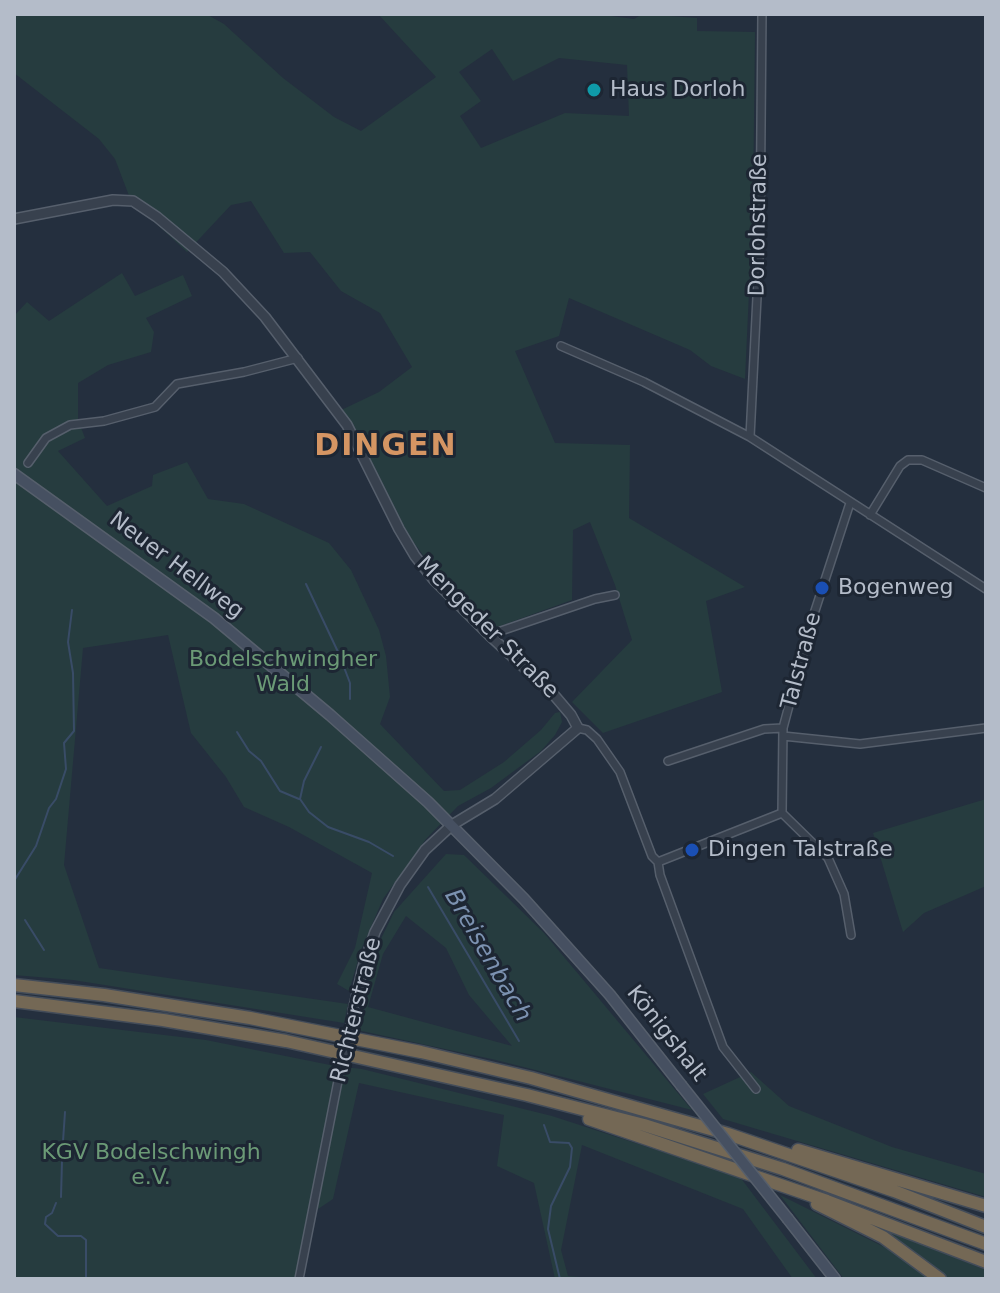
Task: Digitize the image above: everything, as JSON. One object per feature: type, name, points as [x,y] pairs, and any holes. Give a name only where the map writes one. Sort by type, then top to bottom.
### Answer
[{"type":"highway","points":[[14,985],[169,1004],[376,1042],[531,1078],[728,1134],[821,1156],[986,1208]]},
{"type":"highway","points":[[14,1001],[163,1020],[286,1041],[527,1095],[644,1125],[783,1169],[986,1244]]},
{"type":"highway","points":[[527,1095],[547,1107],[619,1128],[986,1262]]},
{"type":"highway","points":[[728,1134],[894,1191],[986,1227]]},
{"type":"highway","points":[[786,1187],[883,1237],[940,1279]]},
{"type":"main road","name":"Neuer Hellweg","points":[[14,474],[214,618],[351,733],[452,825]]},
{"type":"main road","name":"Königshalt","points":[[452,825],[610,995],[835,1279]]},
{"type":"street","name":"Dorlohstraße","points":[[750,437],[759,251],[762,14]]},
{"type":"street","name":"Mengeder Straße","points":[[14,219],[113,200],[140,203],[238,287],[298,358],[347,425],[415,556],[434,580],[554,695],[578,728],[587,730],[597,739],[620,772],[652,856],[658,862],[660,875],[723,1047],[756,1089]]},
{"type":"street","points":[[561,346],[657,389],[750,437],[986,589]]},
{"type":"street","points":[[28,463],[46,438],[60,429],[155,407],[177,384],[298,358]]},
{"type":"street","points":[[870,515],[900,466],[908,460],[922,460],[986,488]]},
{"type":"street","name":"Talstraße","points":[[782,813],[783,732],[811,623],[850,503]]},
{"type":"street","points":[[489,635],[615,595]]},
{"type":"street","name":"Richterstraße","points":[[299,1279],[363,967],[387,906],[425,850],[452,825],[495,799],[578,728]]},
{"type":"street","points":[[783,732],[860,744],[986,728]]},
{"type":"street","name":"Talstraße","points":[[668,761],[764,729],[783,732]]},
{"type":"street","points":[[658,862],[782,813],[828,858],[844,894],[851,935]]},
{"type":"green space","points":[[14,14],[206,14],[224,24],[283,78],[334,117],[361,131],[436,77],[378,14],[610,14],[634,19],[643,14],[697,18],[697,31],[755,32],[753,205],[745,379],[711,366],[690,350],[569,298],[559,336],[515,351],[555,443],[630,445],[629,518],[745,587],[706,601],[722,692],[603,733],[572,702],[632,640],[615,585],[590,522],[573,530],[572,600],[489,630],[438,575],[409,536],[402,539],[335,413],[379,392],[412,367],[380,313],[341,291],[310,252],[284,253],[251,201],[231,205],[187,252],[133,206],[115,159],[99,139],[14,73]],"holes":[[[492,49],[513,81],[559,58],[627,65],[629,116],[565,113],[481,148],[460,116],[481,101],[459,72]]]},
{"type":"green space","name":"Bodelschwingher Wald","points":[[122,273],[135,296],[183,275],[192,296],[146,318],[154,332],[151,352],[108,365],[78,383],[78,422],[44,437],[37,445],[42,449],[54,437],[80,425],[85,438],[58,451],[107,506],[152,486],[153,475],[187,462],[208,499],[244,504],[329,543],[351,570],[379,630],[386,656],[390,697],[380,724],[444,791],[460,790],[504,762],[541,730],[555,713],[560,712],[562,722],[541,751],[491,788],[458,806],[426,839],[383,899],[361,950],[349,991],[337,984],[355,948],[372,873],[289,827],[244,807],[226,777],[191,733],[168,635],[83,648],[64,865],[99,968],[348,1004],[344,1023],[73,980],[14,975],[14,316],[27,302],[49,321]]},
{"type":"green space","points":[[986,799],[986,886],[924,913],[903,932],[873,833]]},
{"type":"green space","points":[[446,854],[464,855],[544,933],[692,1110],[496,1060],[357,1030],[376,949],[394,912]],"holes":[[[406,916],[446,948],[469,995],[512,1046],[368,1007],[383,954]]]},
{"type":"green space","name":"KGV Bodelschwingh e.V.","points":[[14,1017],[206,1040],[362,1069],[552,1116],[740,1177],[817,1279],[793,1279],[743,1209],[582,1145],[561,1250],[568,1276],[581,1279],[555,1279],[534,1183],[497,1166],[504,1115],[359,1083],[333,1199],[312,1213],[299,1279],[14,1279]]},
{"type":"green space","points":[[751,1072],[789,1106],[892,1147],[986,1174],[986,1197],[723,1119],[703,1094]]},
{"type":"green space","points":[[780,1195],[890,1250],[930,1279],[844,1279]]},
{"type":"green space","points":[[854,1218],[986,1270],[986,1279],[946,1279],[921,1257]]},
{"type":"waterway","name":"Breisenbach","points":[[306,584],[339,654],[350,683],[350,699]]},
{"type":"waterway","points":[[14,881],[36,846],[66,769],[64,743],[74,731],[73,673],[68,642],[72,610]]},
{"type":"waterway","points":[[237,732],[280,791],[299,799]]},
{"type":"waterway","name":"Breisenbach","points":[[321,747],[304,781],[300,799],[309,812],[328,827],[369,842],[393,856]]},
{"type":"waterway","name":"Breisenbach","points":[[428,887],[519,1041]]},
{"type":"waterway","points":[[25,920],[44,950]]},
{"type":"waterway","points":[[62,1156],[65,1112]]},
{"type":"waterway","name":"Breisenbach","points":[[544,1125],[550,1142],[569,1143],[572,1148],[570,1167],[551,1206],[548,1229],[560,1279]]},
{"type":"waterway","points":[[61,1197],[62,1161]]},
{"type":"waterway","points":[[56,1203],[45,1224],[58,1236],[81,1236],[86,1240],[86,1279]]},
{"type":"place","name":"Haus Dorloh","points":[[594,90]]},
{"type":"place","name":"Bogenweg","points":[[822,588]]},
{"type":"place","name":"Dingen Talstraße","points":[[692,850]]},
{"type":"district","name":"DINGEN","points":[[386,447]]}]
